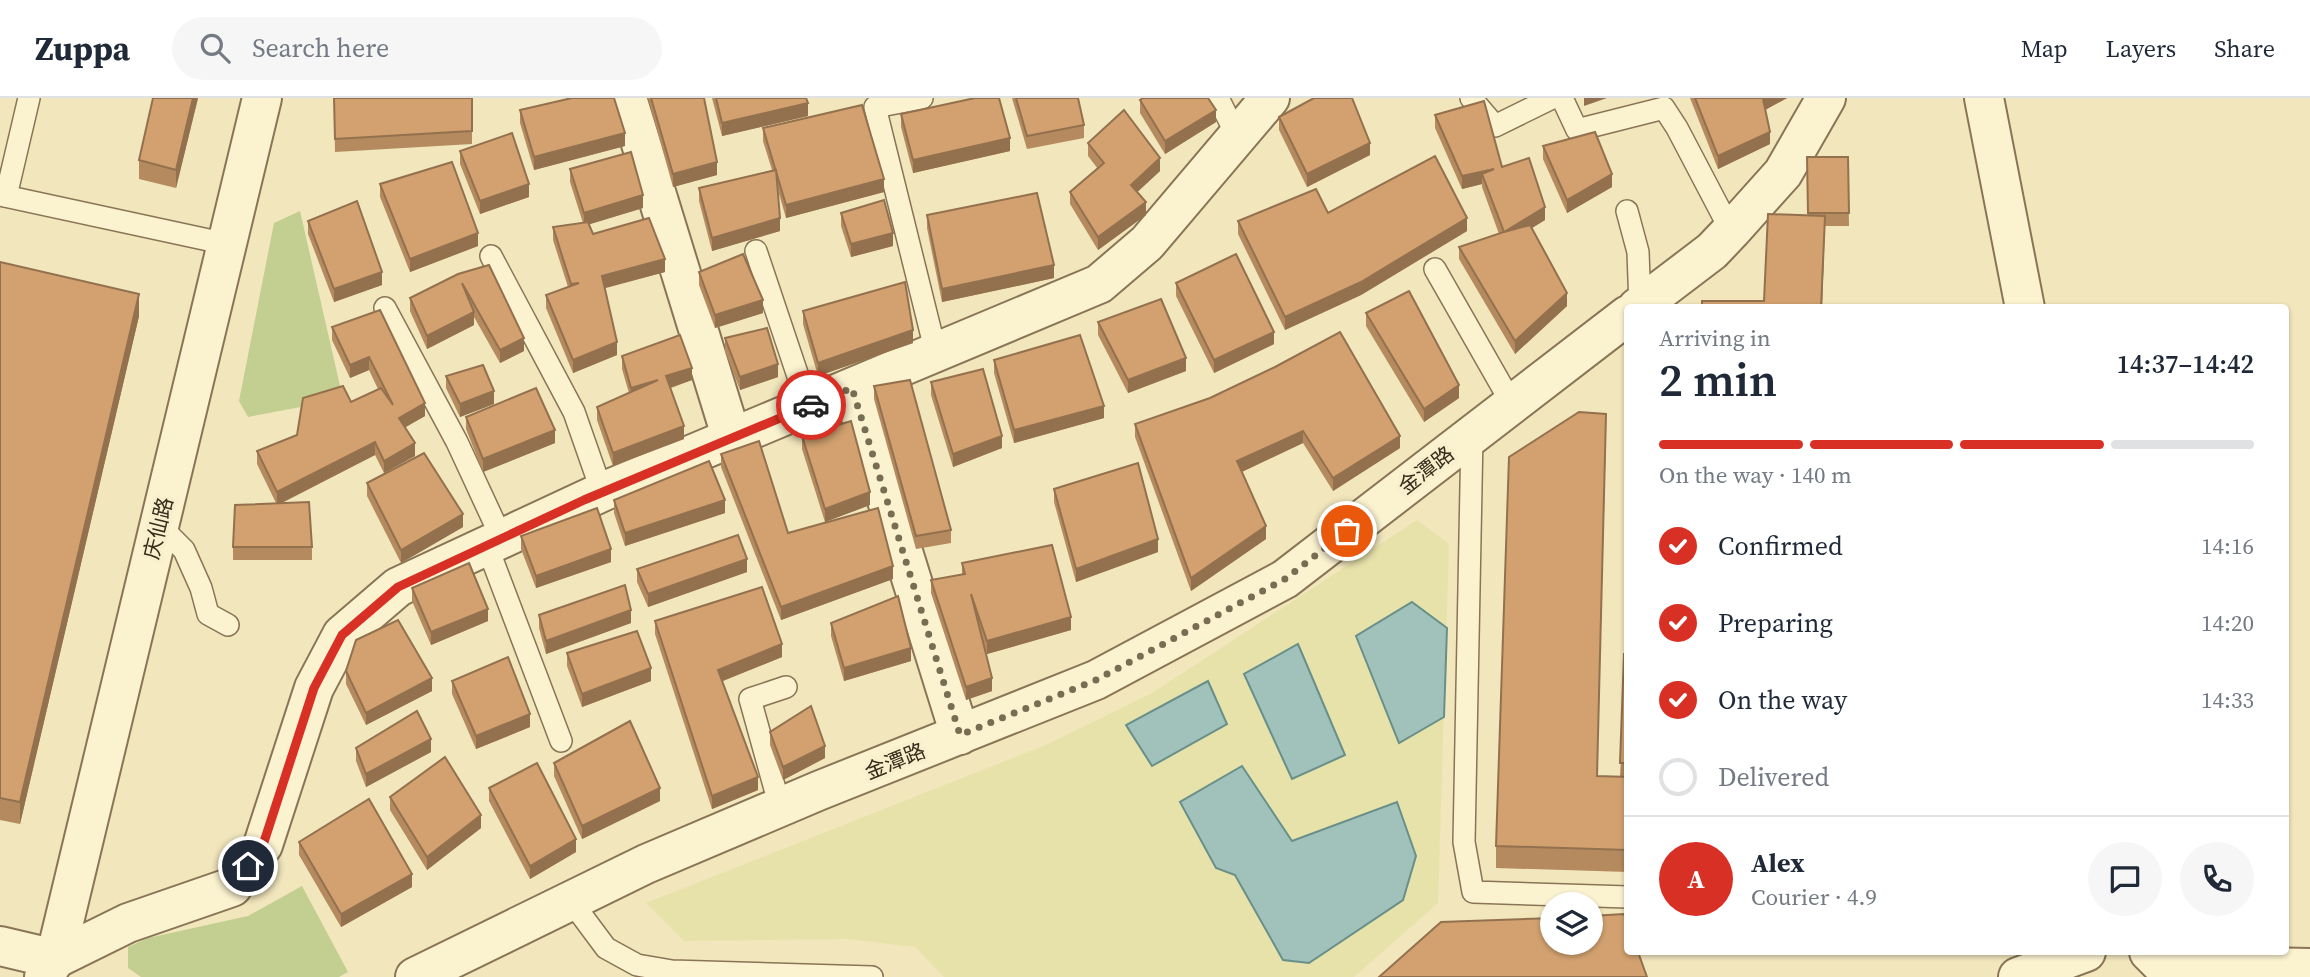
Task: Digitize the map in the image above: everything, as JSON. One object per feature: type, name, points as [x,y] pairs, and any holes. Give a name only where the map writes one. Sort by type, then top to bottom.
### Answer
[{"type":"street","name":"庆仙路","points":[[50,968],[262,98]]},
{"type":"street","points":[[627,98],[732,439]]},
{"type":"street","points":[[50,968],[128,923],[232,887],[263,845],[314,688],[342,635],[398,587],[602,492],[1099,285],[1147,243],[1270,98]]},
{"type":"street","name":"金潭路","points":[[1648,304],[1712,251],[1783,173],[1826,98]]},
{"type":"street","points":[[1984,98],[2024,304]]},
{"type":"street","name":"金潭路","points":[[415,977],[646,864],[779,807],[1096,680],[1285,579],[1512,404],[1624,322]]},
{"type":"street","points":[[852,388],[960,735]]},
{"type":"street","points":[[0,946],[50,968],[89,977]]},
{"type":"street","points":[[2018,977],[2078,955]]},
{"type":"street","points":[[2152,955],[2162,965],[2310,968]]},
{"type":"lane","points":[[29,98],[3,196],[227,243]]},
{"type":"lane","points":[[922,98],[873,102],[936,353]]},
{"type":"lane","points":[[1217,98],[1237,136]]},
{"type":"lane","points":[[1471,98],[1495,126],[1552,98]]},
{"type":"lane","points":[[1562,98],[1577,130],[1664,108],[1731,231]]},
{"type":"lane","points":[[1627,211],[1638,252],[1647,304]]},
{"type":"lane","points":[[756,251],[808,406]]},
{"type":"lane","points":[[491,256],[575,412],[602,492]]},
{"type":"lane","points":[[1435,269],[1512,404]]},
{"type":"lane","points":[[385,308],[457,442],[495,542],[561,741]]},
{"type":"lane","points":[[1472,435],[1464,842],[1473,892],[1624,897]]},
{"type":"lane","points":[[159,525],[184,551],[201,588],[208,614],[228,625]]},
{"type":"lane","points":[[779,807],[750,699],[786,687]]},
{"type":"lane","points":[[571,901],[606,948],[637,964],[672,971],[872,977]]},
{"type":"shaded area","points":[[1417,520],[1449,544],[1438,903],[1354,977],[944,977],[915,947],[848,939],[684,941],[646,903],[1046,745],[1152,693]]},
{"type":"green space","points":[[300,211],[343,399],[248,417],[239,401],[274,223]]},
{"type":"green space","points":[[302,886],[348,972],[339,977],[141,977],[128,968],[128,947],[148,938],[248,916]]},
{"type":"water","points":[[1412,602],[1447,628],[1444,717],[1399,743],[1356,636]]},
{"type":"water","points":[[1298,644],[1345,755],[1292,779],[1244,674]]},
{"type":"water","points":[[1208,681],[1227,724],[1152,766],[1126,725]]},
{"type":"water","points":[[1242,766],[1292,841],[1397,802],[1416,856],[1403,900],[1309,963],[1283,960],[1235,875],[1216,868],[1180,802]]},
{"type":"building","points":[[153,98],[193,98],[176,170],[139,160]]},
{"type":"building","points":[[334,98],[472,98],[472,131],[335,139]]},
{"type":"building","points":[[572,98],[614,98],[625,133],[534,157],[520,110]]},
{"type":"building","points":[[651,98],[704,98],[717,162],[673,174]]},
{"type":"building","points":[[716,98],[806,98],[808,103],[722,123]]},
{"type":"building","points":[[975,98],[999,98],[1010,138],[913,160],[901,114]]},
{"type":"building","points":[[1016,98],[1078,98],[1084,125],[1027,136]]},
{"type":"building","points":[[1208,98],[1216,110],[1165,141],[1140,100]]},
{"type":"building","points":[[1314,98],[1352,98],[1370,143],[1307,174],[1279,117]]},
{"type":"building","points":[[1695,98],[1764,98],[1770,132],[1718,156]]},
{"type":"building","points":[[1484,101],[1502,167],[1529,158],[1545,207],[1504,232],[1482,174],[1494,169],[1462,176],[1435,115]]},
{"type":"building","points":[[862,105],[884,179],[786,205],[763,128]]},
{"type":"building","points":[[1124,110],[1160,158],[1131,185],[1146,202],[1098,237],[1070,192],[1104,163],[1088,143]]},
{"type":"building","points":[[1595,132],[1612,174],[1567,200],[1543,146]]},
{"type":"building","points":[[512,133],[529,184],[480,201],[460,151]]},
{"type":"building","points":[[631,152],[643,195],[584,213],[570,169]]},
{"type":"building","points":[[1435,156],[1467,218],[1361,282],[1285,317],[1238,221],[1316,189],[1328,213]]},
{"type":"building","points":[[1807,157],[1848,157],[1849,213],[1808,213]]},
{"type":"building","points":[[452,162],[478,233],[410,259],[380,184]]},
{"type":"building","points":[[776,170],[780,218],[712,238],[699,188]]},
{"type":"building","points":[[1037,193],[1054,265],[942,289],[927,215]]},
{"type":"building","points":[[884,200],[893,233],[851,244],[841,213]]},
{"type":"building","points":[[357,201],[382,272],[334,289],[308,221]]},
{"type":"building","points":[[1768,214],[1825,216],[1821,304],[1702,304],[1702,301],[1764,301]]},
{"type":"building","points":[[649,218],[665,259],[602,276],[617,342],[573,360],[546,295],[579,283],[571,284],[553,227],[588,222],[593,234]]},
{"type":"building","points":[[1530,225],[1567,293],[1515,341],[1459,247]]},
{"type":"building","points":[[743,254],[763,300],[715,315],[699,272]]},
{"type":"building","points":[[1236,254],[1274,332],[1214,360],[1176,283]]},
{"type":"building","points":[[0,262],[139,294],[20,802],[0,798]]},
{"type":"building","points":[[489,265],[524,338],[500,350],[462,283],[474,312],[427,336],[410,298],[458,274]]},
{"type":"building","points":[[905,282],[913,330],[818,363],[803,311]]},
{"type":"building","points":[[1409,291],[1459,385],[1424,409],[1366,313]]},
{"type":"building","points":[[1161,299],[1186,358],[1128,380],[1098,322]]},
{"type":"building","points":[[380,310],[425,403],[399,418],[415,443],[384,461],[375,442],[277,492],[257,451],[297,435],[303,398],[343,386],[351,402],[381,388],[393,405],[369,357],[350,365],[332,327]]},
{"type":"building","points":[[767,328],[778,364],[740,377],[725,338]]},
{"type":"building","points":[[1340,332],[1400,436],[1333,478],[1303,431],[1237,461],[1266,526],[1191,578],[1135,424],[1210,398]]},
{"type":"building","points":[[680,335],[692,368],[666,376],[684,426],[613,453],[597,407],[658,380],[631,388],[622,356]]},
{"type":"building","points":[[1080,335],[1104,406],[1014,430],[994,360]]},
{"type":"building","points":[[483,365],[494,391],[460,404],[446,376]]},
{"type":"building","points":[[983,369],[1002,436],[953,454],[931,382]]},
{"type":"building","points":[[910,380],[951,530],[916,536],[874,386]]},
{"type":"building","points":[[536,388],[555,430],[483,459],[466,417]]},
{"type":"building","points":[[1579,412],[1606,414],[1597,776],[1624,777],[1624,850],[1496,846],[1509,457]]},
{"type":"building","points":[[851,421],[870,492],[825,509],[802,436]]},
{"type":"building","points":[[759,441],[788,533],[878,508],[893,566],[781,607],[721,454]]},
{"type":"building","points":[[424,453],[463,514],[401,550],[367,483]]},
{"type":"building","points":[[709,461],[725,500],[625,533],[614,500]]},
{"type":"building","points":[[1138,463],[1158,539],[1076,569],[1054,489]]},
{"type":"building","points":[[309,502],[312,547],[233,547],[235,505]]},
{"type":"building","points":[[597,508],[611,549],[536,576],[521,536]]},
{"type":"building","points":[[738,535],[747,559],[648,594],[637,569]]},
{"type":"building","points":[[1052,545],[1071,617],[987,641],[971,594],[992,678],[966,687],[931,580],[965,574],[962,563]]},
{"type":"building","points":[[469,563],[488,609],[431,632],[412,588]]},
{"type":"building","points":[[625,585],[631,610],[546,641],[539,615]]},
{"type":"building","points":[[762,587],[782,644],[718,670],[758,777],[712,796],[655,621]]},
{"type":"building","points":[[898,596],[911,648],[844,668],[831,623]]},
{"type":"building","points":[[398,620],[432,678],[366,713],[346,671],[356,640]]},
{"type":"building","points":[[637,631],[651,668],[582,694],[567,653]]},
{"type":"building","points":[[1624,654],[1624,763],[1620,763]]},
{"type":"building","points":[[508,657],[530,714],[476,736],[452,681]]},
{"type":"building","points":[[811,706],[825,746],[783,767],[770,732]]},
{"type":"building","points":[[417,711],[431,739],[366,774],[356,748]]},
{"type":"building","points":[[630,721],[660,788],[582,826],[554,763]]},
{"type":"building","points":[[445,757],[481,815],[427,857],[390,797]]},
{"type":"building","points":[[537,763],[576,839],[530,866],[489,788]]},
{"type":"building","points":[[369,799],[412,874],[341,914],[299,842]]},
{"type":"building","points":[[1624,914],[1624,955],[1639,955],[1647,977],[1379,977],[1441,922],[1540,918],[1540,955],[1603,955],[1603,915]]},
{"type":"way so far","points":[[811,405],[852,388],[960,735],[1096,680],[1285,579],[1347,531]]},
{"type":"route","points":[[248,866],[263,845],[314,688],[342,635],[398,587],[584,500],[811,405]]}]
